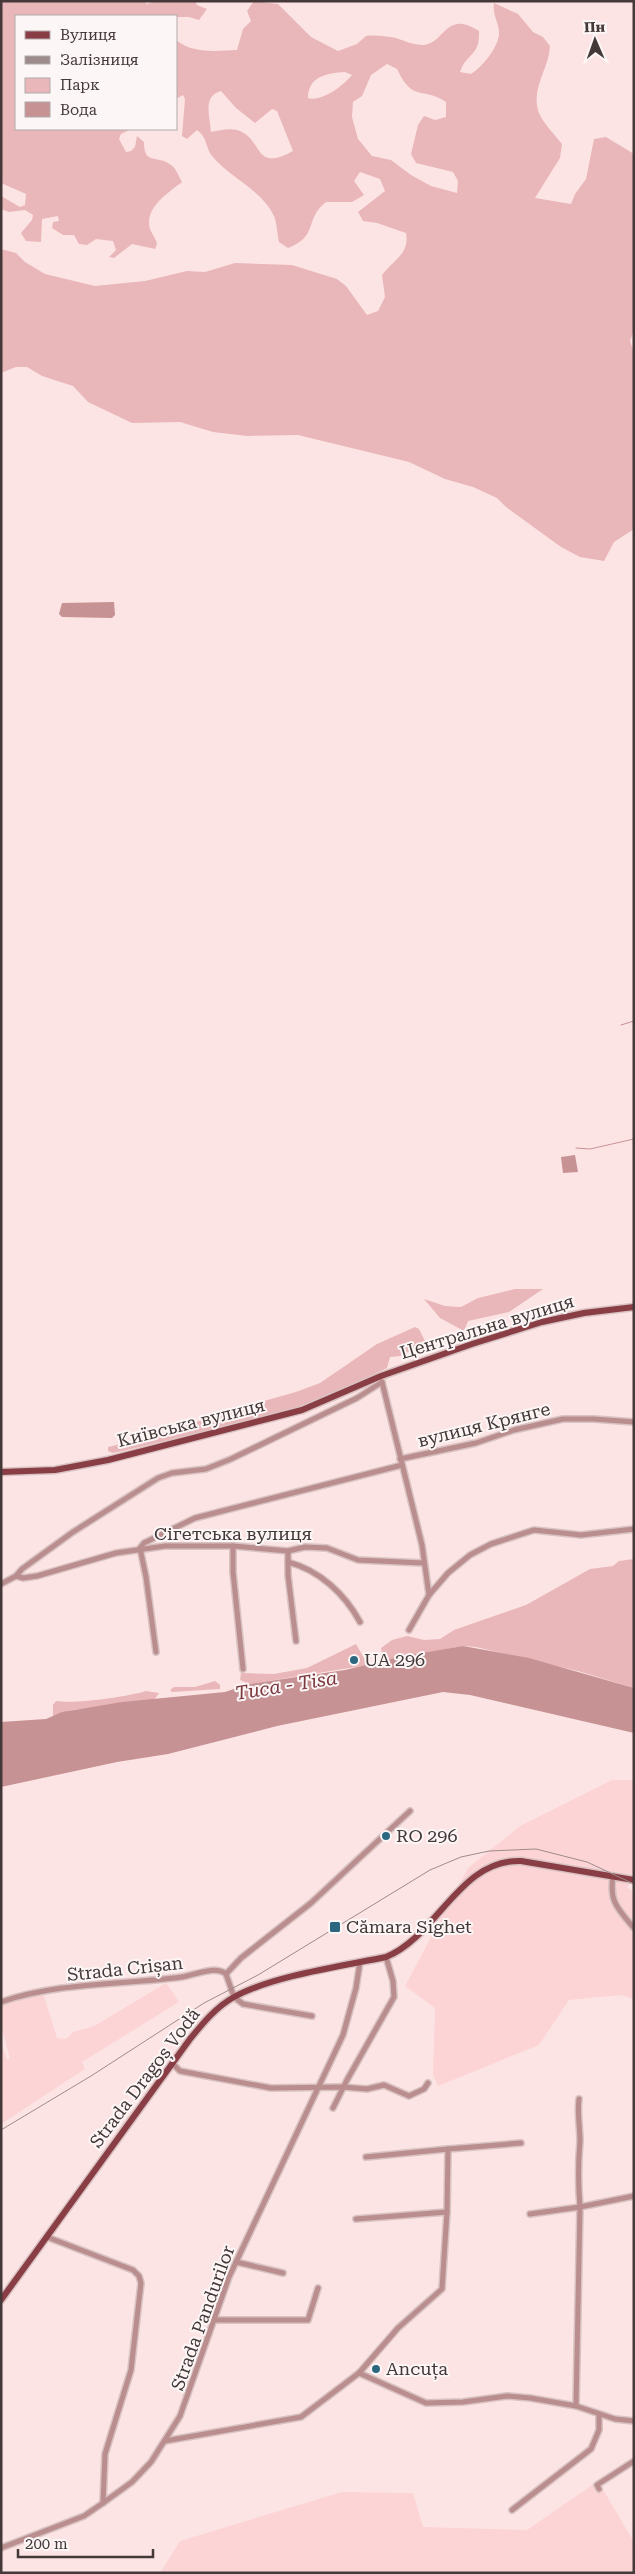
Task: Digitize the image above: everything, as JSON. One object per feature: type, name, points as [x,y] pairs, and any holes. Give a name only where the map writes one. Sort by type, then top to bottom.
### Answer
[{"type":"main road","name":"Центральна вулиця","points":[[381,1379],[542,1322],[584,1313],[634,1307]]},
{"type":"main road","name":"Київська вулиця","points":[[1,1472],[55,1470],[118,1457],[302,1410],[381,1379]]},
{"type":"main road","name":"Strada Dragoș Vodă","points":[[1,2300],[209,2016],[234,1997],[270,1982],[386,1957],[407,1946],[462,1888],[480,1872],[495,1863],[521,1860],[634,1880]]},
{"type":"street","points":[[1,1584],[16,1576],[22,1569],[74,1532],[158,1478],[172,1473],[206,1469],[231,1459],[357,1398],[381,1379],[422,1545],[423,1563],[429,1595]]},
{"type":"street","name":"вулиця Крянге","points":[[400,1459],[476,1443],[536,1424],[563,1419],[634,1422]]},
{"type":"street","points":[[156,1652],[146,1577],[140,1548],[144,1543],[195,1518],[402,1465]]},
{"type":"street","points":[[409,1630],[429,1595],[448,1573],[470,1554],[511,1536],[534,1530],[581,1535],[634,1529]]},
{"type":"street","points":[[233,1546],[232,1572],[242,1668]]},
{"type":"street","name":"Сігетська вулиця","points":[[16,1576],[23,1578],[37,1576],[140,1548],[233,1546],[288,1551],[305,1547],[327,1548],[358,1560],[423,1563]]},
{"type":"street","points":[[288,1551],[296,1641]]},
{"type":"street","points":[[288,1562],[325,1580],[353,1608],[360,1622]]},
{"type":"street","points":[[312,2016],[243,2004],[234,1997],[226,1974],[241,1958],[304,1909],[410,1811]]},
{"type":"street","points":[[613,1876],[611,1895],[613,1902],[634,1928]]},
{"type":"street","points":[[334,2108],[343,2087],[394,1997],[393,1982],[386,1957]]},
{"type":"street","name":"Strada Pandurilor","points":[[1,2548],[84,2516],[138,2475],[151,2462],[165,2441],[185,2408],[236,2262],[343,2035],[358,1981],[360,1962]]},
{"type":"street","name":"Strada Crișan","points":[[1,2002],[36,1992],[182,1977],[216,1970],[226,1974]]},
{"type":"street","points":[[173,2064],[180,2071],[271,2088],[319,2089],[343,2087],[367,2089],[384,2085],[409,2096],[424,2089],[428,2083]]},
{"type":"street","points":[[576,2406],[580,2207],[577,2176],[580,2140],[577,2113],[579,2099]]},
{"type":"street","points":[[366,2157],[520,2142]]},
{"type":"street","points":[[165,2441],[301,2417],[359,2373],[398,2328],[442,2289],[447,2212],[448,2149]]},
{"type":"street","points":[[530,2214],[580,2207],[634,2196]]},
{"type":"street","points":[[356,2219],[447,2212]]},
{"type":"street","points":[[47,2237],[133,2270],[139,2276],[141,2283],[130,2370],[105,2454],[103,2503]]},
{"type":"street","points":[[236,2262],[283,2273]]},
{"type":"street","points":[[215,2320],[308,2320],[318,2288]]},
{"type":"street","points":[[359,2373],[426,2403],[463,2402],[507,2396],[576,2406],[599,2414],[634,2421]]},
{"type":"street","points":[[512,2510],[591,2449],[599,2430],[599,2414]]},
{"type":"street","points":[[599,2489],[597,2485],[634,2461]]},
{"type":"shaded area","points":[[612,1780],[634,1780],[634,1880],[627,1887],[634,1892],[634,1999],[621,1995],[569,2000],[539,2045],[438,2086],[433,2075],[435,2008],[405,1986],[468,1868],[520,1826]]},
{"type":"shaded area","points":[[166,1983],[179,2002],[82,2062],[85,2069],[1,2124],[1,2044],[7,2059],[10,2059],[1,2024],[1,2005],[43,1993],[57,2038],[66,2039],[73,2032],[94,2026]]},
{"type":"shaded area","points":[[598,2481],[634,2542],[634,2573],[160,2573],[180,2541],[342,2492],[413,2493],[423,2527],[527,2530]]},
{"type":"green space","points":[[1,1],[144,1],[147,4],[155,1],[195,1],[197,5],[207,9],[199,20],[189,17],[178,17],[178,15],[15,15],[15,130],[129,130],[121,134],[119,139],[126,152],[131,151],[135,147],[137,136],[144,142],[146,154],[149,157],[173,166],[182,182],[158,202],[150,214],[150,229],[157,244],[155,249],[132,244],[114,258],[109,257],[116,250],[113,241],[96,239],[87,245],[79,244],[74,235],[63,235],[52,228],[53,222],[59,221],[58,216],[42,219],[41,242],[26,241],[21,233],[32,220],[33,215],[25,210],[9,212],[1,209],[1,196],[20,207],[25,205],[26,194],[1,183]]},
{"type":"green space","points":[[254,1],[278,4],[311,37],[338,51],[357,44],[366,36],[392,37],[412,44],[423,45],[436,39],[452,25],[468,25],[479,31],[479,39],[475,50],[460,72],[471,74],[488,57],[498,40],[499,31],[494,12],[494,3],[518,14],[533,32],[543,37],[550,46],[547,63],[538,87],[537,104],[543,121],[562,144],[560,158],[535,198],[571,204],[575,194],[586,179],[594,139],[606,137],[634,154],[634,330],[630,341],[634,353],[634,529],[614,542],[604,561],[580,557],[561,547],[506,507],[497,498],[473,487],[445,479],[409,462],[298,435],[247,436],[213,432],[180,422],[132,423],[88,402],[73,386],[42,376],[27,367],[16,367],[1,373],[1,249],[16,253],[25,262],[45,274],[95,286],[145,281],[187,271],[205,272],[235,263],[292,265],[337,279],[346,286],[367,315],[378,311],[385,297],[382,275],[403,252],[407,240],[406,233],[377,223],[363,221],[358,212],[385,191],[380,179],[360,172],[354,181],[364,195],[352,202],[326,202],[319,208],[304,238],[288,248],[279,242],[275,219],[268,207],[261,198],[219,164],[212,156],[201,133],[197,130],[187,139],[182,136],[185,99],[183,95],[178,98],[178,41],[197,50],[237,50],[243,29],[251,21],[247,11]],"holes":[[[387,64],[397,69],[403,80],[413,90],[438,97],[446,102],[446,117],[435,120],[424,116],[418,125],[411,154],[416,163],[453,172],[458,181],[457,193],[431,186],[411,175],[391,160],[372,156],[358,139],[352,117],[353,102],[362,96],[371,75]],[[345,72],[352,75],[338,88],[326,95],[320,98],[308,98],[311,85],[319,78],[325,75]],[[221,91],[236,108],[255,123],[272,109],[277,111],[293,151],[281,157],[266,157],[261,154],[249,137],[238,130],[231,129],[211,132],[209,102],[211,97]]]},
{"type":"green space","points":[[515,1289],[543,1289],[509,1312],[468,1321],[464,1331],[440,1318],[424,1299],[445,1306],[461,1307],[478,1298]]},
{"type":"green space","points":[[415,1327],[419,1329],[426,1343],[400,1356],[390,1357],[387,1368],[345,1388],[293,1409],[140,1447],[113,1453],[108,1451],[108,1447],[158,1435],[320,1383],[377,1344]]},
{"type":"green space","points":[[634,1559],[634,1688],[578,1671],[476,1647],[463,1646],[383,1661],[381,1648],[392,1640],[407,1636],[424,1640],[440,1639],[454,1630],[526,1605],[590,1569],[613,1566],[619,1561]]},
{"type":"green space","points":[[356,1644],[368,1665],[249,1684],[240,1680],[241,1673],[274,1674],[307,1668]]},
{"type":"green space","points":[[215,1681],[220,1685],[220,1689],[172,1692],[170,1690],[174,1687],[195,1687]]},
{"type":"green space","points":[[146,1691],[159,1693],[154,1700],[72,1710],[53,1717],[53,1705],[56,1701],[76,1702],[126,1696]]},
{"type":"water","points":[[114,602],[115,615],[112,618],[62,617],[59,614],[62,603]]},
{"type":"water","points":[[575,1155],[578,1172],[563,1173],[561,1157]]},
{"type":"water","name":"Тиса - Tisa","points":[[463,1646],[529,1658],[634,1688],[634,1733],[470,1695],[443,1692],[277,1726],[168,1754],[117,1762],[1,1787],[1,1722],[46,1719],[62,1712],[122,1702],[225,1692],[249,1684],[345,1670],[399,1657]]},
{"type":"waterway","points":[[621,1025],[634,1021]]},
{"type":"waterway","points":[[576,1148],[590,1149],[634,1139]]},
{"type":"railway","points":[[1,2130],[91,2076],[204,2003],[258,1975],[430,1870],[461,1857],[489,1851],[536,1849],[587,1862],[634,1884]]},
{"type":"place","name":"UA 296","points":[[354,1660]]},
{"type":"place","name":"RO 296","points":[[386,1836]]},
{"type":"place","name":"Cămara Sighet","points":[[335,1927]]},
{"type":"place","name":"Ancuța","points":[[376,2369]]}]
